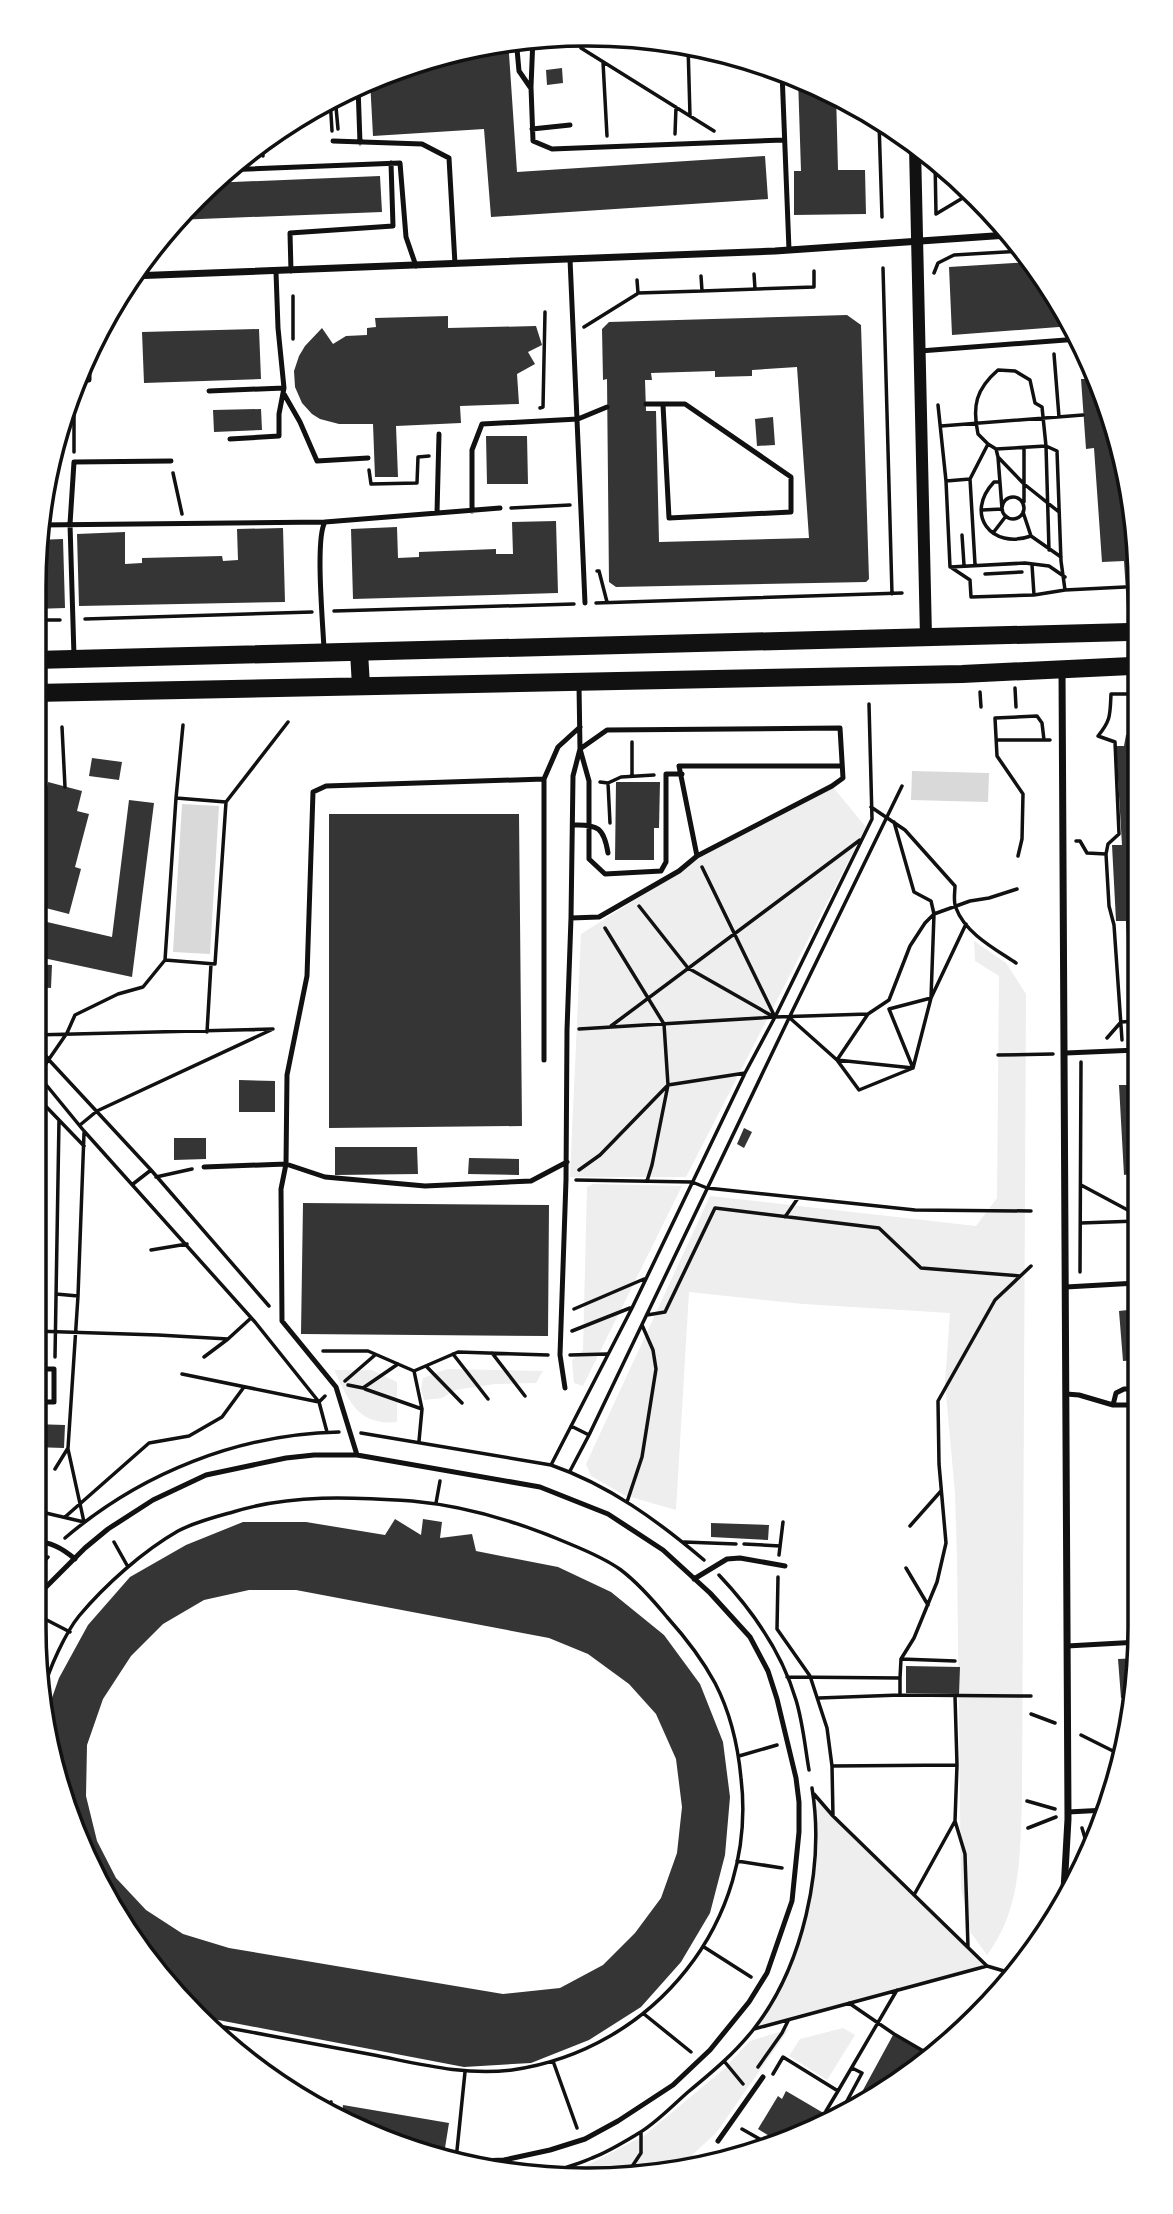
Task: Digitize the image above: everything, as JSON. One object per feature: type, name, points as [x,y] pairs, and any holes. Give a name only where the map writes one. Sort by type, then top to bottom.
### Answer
[{"type":"main road","points":[[46,660],[1128,632]]},
{"type":"main road","points":[[359,652],[361,686]]},
{"type":"main road","points":[[46,693],[962,674],[1128,666]]},
{"type":"street","points":[[915,157],[926,637]]},
{"type":"street","points":[[144,276],[789,250],[998,236]]},
{"type":"street","points":[[1062,668],[1068,1727],[1064,1881]]},
{"type":"lane","points":[[533,49],[533,141],[552,149],[783,140]]},
{"type":"lane","points":[[517,50],[519,71],[531,87]]},
{"type":"lane","points":[[782,82],[789,250]]},
{"type":"lane","points":[[358,96],[360,143]]},
{"type":"lane","points":[[532,129],[570,125]]},
{"type":"lane","points":[[333,141],[422,144],[449,158],[455,264]]},
{"type":"lane","points":[[291,271],[290,233],[393,226],[391,163]]},
{"type":"lane","points":[[243,169],[400,163],[406,237],[415,266]]},
{"type":"lane","points":[[570,259],[586,603]]},
{"type":"lane","points":[[230,439],[279,436],[279,414],[284,391],[276,272]]},
{"type":"lane","points":[[920,351],[1068,340]]},
{"type":"lane","points":[[209,391],[284,391]]},
{"type":"lane","points":[[284,391],[317,461],[368,458]]},
{"type":"lane","points":[[646,404],[685,404],[791,477],[791,512],[669,518],[663,405]]},
{"type":"lane","points":[[472,510],[472,450],[482,424],[578,419],[607,407]]},
{"type":"lane","points":[[438,513],[439,433]]},
{"type":"lane","points":[[74,659],[71,524],[74,462],[171,461]]},
{"type":"lane","points":[[49,524],[325,522],[500,508]]},
{"type":"lane","points":[[324,653],[320,540],[325,522]]},
{"type":"lane","points":[[565,1388],[560,1355],[573,776],[580,750],[579,682]]},
{"type":"lane","points":[[544,1060],[544,779],[558,747],[580,727]]},
{"type":"lane","points":[[571,918],[599,917],[679,872],[697,856],[844,778],[841,728],[607,730],[580,750]]},
{"type":"lane","points":[[580,750],[589,781],[589,859],[605,874],[661,871],[666,862],[666,774],[682,774]]},
{"type":"lane","points":[[697,856],[679,766],[842,766]]},
{"type":"lane","points":[[357,1455],[336,1387],[282,1321],[281,1189],[286,1164],[287,1074],[307,976],[313,792],[326,786],[544,779]]},
{"type":"lane","points":[[573,825],[589,824],[598,828],[606,836],[608,853]]},
{"type":"lane","points":[[1066,1053],[1128,1051]]},
{"type":"lane","points":[[204,1167],[286,1164],[325,1177],[425,1186],[531,1181],[566,1163]]},
{"type":"lane","points":[[1066,1287],[1128,1284]]},
{"type":"lane","points":[[46,1369],[54,1369],[54,1402],[46,1402]]},
{"type":"lane","points":[[1113,1405],[1116,1393],[1128,1389]]},
{"type":"lane","points":[[1066,1394],[1113,1405],[1128,1405]]},
{"type":"lane","points":[[46,1586],[108,1528],[153,1500],[206,1475],[286,1458],[357,1455],[540,1487],[608,1514],[663,1550],[694,1578],[750,1637],[768,1671],[785,1728],[799,1802],[799,1832],[792,1901],[767,1973],[749,2002],[710,2050],[673,2085],[585,2139],[515,2158],[491,2160]]},
{"type":"lane","points":[[46,1544],[57,1546],[75,1559]]},
{"type":"lane","points":[[694,1578],[727,1559],[740,1558],[785,1566]]},
{"type":"lane","points":[[1067,1646],[1127,1643]]},
{"type":"lane","points":[[1068,1812],[1095,1811]]},
{"type":"lane","points":[[718,2141],[763,2077]]},
{"type":"path","points":[[577,46],[732,142]]},
{"type":"path","points":[[688,55],[690,116]]},
{"type":"path","points":[[603,62],[607,148]]},
{"type":"path","points":[[675,143],[676,106]]},
{"type":"path","points":[[336,107],[337,114]]},
{"type":"path","points":[[331,110],[333,141]]},
{"type":"path","points":[[879,132],[882,217]]},
{"type":"path","points":[[935,173],[936,214],[963,198]]},
{"type":"path","points":[[934,274],[938,262],[954,255],[1011,252]]},
{"type":"path","points":[[883,268],[892,594]]},
{"type":"path","points":[[573,333],[638,293],[814,287],[814,271]]},
{"type":"path","points":[[754,274],[755,289]]},
{"type":"path","points":[[701,276],[702,291]]},
{"type":"path","points":[[637,280],[638,293]]},
{"type":"path","points":[[543,407],[545,312]]},
{"type":"path","points":[[1053,341],[1059,417]]},
{"type":"path","points":[[1049,550],[1049,504],[1046,446],[1042,407],[1035,403],[1030,380],[1015,371],[998,370],[985,381],[976,398],[978,434],[996,449],[1046,446],[1057,451],[1065,590]]},
{"type":"path","points":[[938,401],[946,481],[950,567]]},
{"type":"path","points":[[74,462],[75,411]]},
{"type":"path","points":[[941,426],[1083,415]]},
{"type":"path","points":[[975,564],[970,479],[988,444]]},
{"type":"path","points":[[1024,448],[1023,512],[1031,536],[1061,557]]},
{"type":"path","points":[[996,449],[1002,509],[1006,516],[1016,518],[1023,512]]},
{"type":"path","points":[[368,458],[371,484],[417,483],[418,457]]},
{"type":"path","points":[[998,457],[1024,484],[1060,513]]},
{"type":"path","points":[[171,461],[183,523]]},
{"type":"path","points":[[946,481],[970,479]]},
{"type":"path","points":[[999,482],[994,482],[986,491],[982,510],[983,524],[993,533],[1004,537],[1021,540],[1031,536]]},
{"type":"path","points":[[1002,509],[1004,502],[1010,497],[1017,498],[1024,506]]},
{"type":"path","points":[[500,508],[583,504]]},
{"type":"path","points":[[982,510],[1002,509]]},
{"type":"path","points":[[993,533],[1006,516]]},
{"type":"path","points":[[962,535],[964,565]]},
{"type":"path","points":[[950,567],[1025,563],[1049,566],[1065,577]]},
{"type":"path","points":[[1032,565],[1034,596]]},
{"type":"path","points":[[950,567],[970,580],[971,597],[1034,596],[1065,590],[1125,587]]},
{"type":"path","points":[[584,568],[599,571],[607,603]]},
{"type":"path","points":[[985,574],[1022,572]]},
{"type":"path","points":[[46,620],[902,593]]},
{"type":"path","points":[[980,689],[981,707]]},
{"type":"path","points":[[1123,1051],[1114,925],[1108,906],[1106,853],[1108,844],[1119,834],[1115,742],[1098,736],[1110,717],[1111,694],[1128,694]]},
{"type":"path","points":[[551,1465],[632,1307],[872,819],[869,704]]},
{"type":"path","points":[[1018,856],[1022,839],[1023,794],[997,756],[995,718],[1037,716],[1042,723],[1044,740]]},
{"type":"path","points":[[165,960],[215,964],[226,802],[288,722]]},
{"type":"path","points":[[46,1063],[67,1034],[75,1015],[117,994],[143,987],[165,960],[183,725]]},
{"type":"path","points":[[62,727],[65,787]]},
{"type":"path","points":[[631,730],[632,777]]},
{"type":"path","points":[[996,740],[1050,740]]},
{"type":"path","points":[[589,781],[608,783],[621,777],[666,774]]},
{"type":"path","points":[[608,783],[611,832]]},
{"type":"path","points":[[570,1471],[902,786]]},
{"type":"path","points":[[176,799],[226,802]]},
{"type":"path","points":[[872,807],[905,830],[955,886],[955,906],[967,924],[979,937],[1016,963]]},
{"type":"path","points":[[894,822],[914,892],[930,901],[934,914],[931,998],[914,1068]]},
{"type":"path","points":[[610,1027],[862,839]]},
{"type":"path","points":[[1063,841],[1080,841],[1087,853],[1106,853]]},
{"type":"path","points":[[697,856],[775,1017]]},
{"type":"path","points":[[837,1060],[868,1014],[889,1000],[910,946],[934,914],[1017,889]]},
{"type":"path","points":[[632,898],[688,968],[775,1017]]},
{"type":"path","points":[[599,917],[664,1024],[667,1085],[647,1181]]},
{"type":"path","points":[[881,1006],[889,1009],[931,998],[967,924]]},
{"type":"path","points":[[208,1032],[211,964]]},
{"type":"path","points":[[889,1009],[914,1068]]},
{"type":"path","points":[[567,1030],[868,1014]]},
{"type":"path","points":[[789,1018],[837,1060],[859,1090],[914,1068]]},
{"type":"path","points":[[1121,1022],[1128,1022]]},
{"type":"path","points":[[46,1035],[273,1029],[97,1111],[80,1125]]},
{"type":"path","points":[[998,1055],[1066,1053]]},
{"type":"path","points":[[46,1056],[151,1170],[282,1321]]},
{"type":"path","points":[[837,1060],[914,1068]]},
{"type":"path","points":[[566,1180],[600,1154],[667,1085],[745,1073]]},
{"type":"path","points":[[46,1086],[251,1318],[319,1402],[327,1432]]},
{"type":"path","points":[[46,1106],[84,1146]]},
{"type":"path","points":[[55,1351],[59,1119]]},
{"type":"path","points":[[84,1131],[78,1296],[68,1448],[84,1522]]},
{"type":"path","points":[[156,1177],[204,1167]]},
{"type":"path","points":[[133,1185],[151,1170]]},
{"type":"path","points":[[566,1180],[692,1182],[707,1188],[915,1210],[1031,1211]]},
{"type":"path","points":[[1081,1185],[1128,1210]]},
{"type":"path","points":[[785,1217],[798,1198]]},
{"type":"path","points":[[647,1315],[664,1312],[715,1209],[879,1228],[921,1268],[1020,1276]]},
{"type":"path","points":[[1082,1223],[1128,1221]]},
{"type":"path","points":[[151,1250],[187,1244]]},
{"type":"path","points":[[900,1695],[901,1659],[914,1638],[937,1583],[946,1543],[938,1401],[995,1300],[1031,1266]]},
{"type":"path","points":[[562,1315],[646,1278]]},
{"type":"path","points":[[57,1294],[78,1296]]},
{"type":"path","points":[[561,1336],[632,1307]]},
{"type":"path","points":[[204,1357],[251,1318]]},
{"type":"path","points":[[628,1502],[642,1457],[656,1368],[653,1350],[642,1325]]},
{"type":"path","points":[[46,1331],[228,1339]]},
{"type":"path","points":[[306,1351],[368,1351],[414,1371],[458,1352],[607,1354]]},
{"type":"path","points":[[492,1353],[525,1396]]},
{"type":"path","points":[[375,1354],[342,1383],[422,1409]]},
{"type":"path","points":[[453,1354],[488,1399]]},
{"type":"path","points":[[363,1388],[398,1364]]},
{"type":"path","points":[[426,1366],[462,1403]]},
{"type":"path","points":[[414,1371],[422,1409],[419,1442]]},
{"type":"path","points":[[182,1374],[319,1402]]},
{"type":"path","points":[[65,1517],[149,1443],[189,1436],[222,1417],[244,1387]]},
{"type":"path","points":[[570,1426],[589,1435]]},
{"type":"path","points":[[46,1558],[84,1522],[116,1499],[202,1458],[269,1439],[350,1432],[551,1465],[570,1471],[628,1502],[712,1567],[735,1592],[766,1633],[797,1701],[813,1793],[816,1854],[793,1960],[779,1992],[754,2029],[724,2061],[641,2132],[571,2168]]},
{"type":"path","points":[[55,1469],[68,1448]]},
{"type":"path","points":[[910,1526],[941,1491]]},
{"type":"path","points":[[48,1674],[77,1619],[128,1567],[180,1530],[241,1510],[305,1498],[362,1498],[436,1503],[509,1520],[589,1552],[620,1569],[649,1595],[696,1653],[716,1686],[729,1718],[739,1756],[743,1789],[743,1823],[737,1861],[730,1891],[704,1947],[670,1989],[644,2014],[593,2046],[553,2060],[512,2070],[465,2072],[222,2027]]},
{"type":"path","points":[[46,1513],[84,1522]]},
{"type":"path","points":[[114,1542],[128,1567]]},
{"type":"path","points":[[682,1542],[780,1546]]},
{"type":"path","points":[[906,1568],[928,1605]]},
{"type":"path","points":[[777,1614],[777,1629],[810,1676],[819,1698],[827,1728],[832,1766],[833,1816]]},
{"type":"path","points":[[46,1620],[70,1632]]},
{"type":"path","points":[[901,1659],[955,1661]]},
{"type":"path","points":[[787,1676],[900,1678]]},
{"type":"path","points":[[819,1698],[900,1695],[1031,1696]]},
{"type":"path","points":[[955,1696],[955,1821],[965,1854],[968,1947]]},
{"type":"path","points":[[1031,1714],[1068,1727],[1113,1751]]},
{"type":"path","points":[[739,1756],[778,1744]]},
{"type":"path","points":[[832,1766],[957,1765]]},
{"type":"path","points":[[754,2029],[987,1966],[833,1816],[813,1793]]},
{"type":"path","points":[[1027,1801],[1068,1812]]},
{"type":"path","points":[[1028,1828],[1068,1812]]},
{"type":"path","points":[[914,1895],[955,1821]]},
{"type":"path","points":[[737,1861],[782,1868]]},
{"type":"path","points":[[704,1947],[751,1977]]},
{"type":"path","points":[[827,2111],[897,1990]]},
{"type":"path","points":[[849,2003],[876,2024],[923,2051]]},
{"type":"path","points":[[644,2014],[692,2053]]},
{"type":"path","points":[[744,2085],[782,2033],[788,2020]]},
{"type":"path","points":[[771,2078],[783,2057],[838,2091]]},
{"type":"path","points":[[553,2060],[577,2128]]},
{"type":"path","points":[[724,2061],[744,2085],[753,2091]]},
{"type":"path","points":[[847,2102],[862,2073],[852,2068]]},
{"type":"path","points":[[457,2153],[465,2072]]},
{"type":"path","points":[[738,2128],[760,2140]]},
{"type":"path","points":[[631,2166],[640,2153],[641,2132]]},
{"type":"shaded area","points":[[912,771],[989,773],[988,802],[911,800]]},
{"type":"shaded area","points":[[832,786],[866,827],[686,1177],[570,1177],[581,934],[679,872],[697,856]]},
{"type":"shaded area","points":[[182,804],[219,806],[210,954],[173,952]]},
{"type":"shaded area","points":[[974,941],[1006,963],[1026,994],[1021,1838],[1013,1899],[1007,1919],[987,1955],[971,1933],[961,1887],[955,1493],[945,1383],[950,1313],[803,1304],[689,1292],[676,1510],[624,1495],[591,1476],[586,1464],[710,1196],[976,1226],[997,1198],[999,976],[975,961]]},
{"type":"shaded area","points":[[593,1184],[682,1186],[583,1386],[574,1383],[572,1360],[583,1350],[587,1187]]},
{"type":"shaded area","points":[[447,1369],[543,1371],[536,1383],[495,1384],[455,1390],[442,1398],[424,1400],[421,1389],[423,1378]]},
{"type":"shaded area","points":[[334,1370],[372,1370],[397,1382],[397,1422],[373,1420],[356,1409]]},
{"type":"shaded area","points":[[813,1793],[833,1816],[987,1966],[754,2029],[787,1973],[805,1915],[816,1854]]},
{"type":"shaded area","points":[[843,2028],[855,2035],[827,2080],[789,2056],[800,2039]]},
{"type":"shaded area","points":[[789,2029],[716,2133],[692,2155],[695,2157],[657,2164],[583,2168],[645,2135],[724,2069],[750,2041]]},
{"type":"building","points":[[509,51],[517,172],[765,156],[768,199],[491,217],[484,129],[373,136],[371,91],[446,64]]},
{"type":"building","points":[[562,68],[563,83],[547,85],[546,70]]},
{"type":"building","points":[[798,89],[836,107],[838,170],[865,170],[866,214],[794,215],[794,171],[801,171]]},
{"type":"building","points":[[380,176],[382,212],[190,219],[228,182]]},
{"type":"building","points":[[1020,263],[1061,327],[952,335],[949,267]]},
{"type":"building","points":[[847,315],[861,325],[869,579],[866,582],[616,587],[609,582],[607,379],[603,380],[602,329],[609,322]],"holes":[[[797,367],[809,538],[659,542],[656,411],[646,411],[645,380],[652,380],[651,373],[715,371],[715,377],[752,376],[752,370]]]},
{"type":"building","points":[[448,316],[448,328],[536,326],[542,345],[528,352],[535,364],[517,374],[519,404],[460,406],[461,423],[396,426],[398,477],[375,477],[373,424],[339,424],[312,414],[302,403],[295,387],[294,371],[299,356],[322,328],[333,344],[346,336],[367,335],[367,328],[376,327],[375,318]]},
{"type":"building","points":[[259,329],[261,379],[144,383],[142,332]]},
{"type":"building","points":[[1081,379],[1086,379],[1099,413],[1117,481],[1126,551],[1128,623],[1124,561],[1102,562],[1094,448],[1086,449]]},
{"type":"building","points":[[261,409],[262,430],[214,432],[213,410]]},
{"type":"building","points":[[773,417],[775,445],[757,446],[755,419]]},
{"type":"building","points":[[486,436],[527,436],[528,484],[487,484]]},
{"type":"building","points":[[556,521],[558,593],[353,599],[351,529],[397,527],[398,558],[419,557],[419,552],[496,549],[496,554],[513,554],[512,522]]},
{"type":"building","points":[[283,528],[285,602],[79,606],[77,534],[125,532],[125,564],[142,563],[142,558],[222,556],[223,561],[238,560],[237,529]]},
{"type":"building","points":[[63,539],[65,608],[46,609],[48,540]]},
{"type":"building","points":[[1128,734],[1128,957],[1126,921],[1116,921],[1112,845],[1122,845],[1116,746],[1124,746]]},
{"type":"building","points":[[92,758],[122,762],[119,780],[89,776]]},
{"type":"building","points":[[48,782],[82,791],[77,811],[89,814],[75,867],[81,869],[69,914],[46,908]]},
{"type":"building","points":[[616,782],[660,782],[659,828],[654,828],[654,860],[615,860]]},
{"type":"building","points":[[129,800],[154,803],[132,977],[46,959],[46,922],[112,937]]},
{"type":"building","points":[[329,814],[519,814],[522,1126],[329,1128]]},
{"type":"building","points":[[46,965],[52,965],[51,988],[46,988]]},
{"type":"building","points":[[239,1080],[275,1081],[275,1112],[239,1112]]},
{"type":"building","points":[[1119,1085],[1128,1085],[1128,1174],[1124,1175]]},
{"type":"building","points":[[744,1128],[752,1132],[744,1148],[737,1144]]},
{"type":"building","points":[[174,1138],[206,1138],[206,1159],[174,1160]]},
{"type":"building","points":[[335,1147],[417,1147],[418,1174],[335,1175]]},
{"type":"building","points":[[469,1158],[519,1159],[519,1175],[468,1174]]},
{"type":"building","points":[[303,1203],[549,1205],[548,1336],[301,1334]]},
{"type":"building","points":[[1128,1310],[1128,1361],[1123,1361],[1119,1311]]},
{"type":"building","points":[[46,1424],[65,1425],[64,1448],[46,1447]]},
{"type":"building","points":[[395,1519],[421,1535],[423,1519],[442,1522],[440,1538],[472,1534],[476,1551],[558,1567],[611,1592],[664,1635],[700,1684],[723,1742],[730,1797],[725,1855],[710,1913],[681,1962],[641,2007],[589,2040],[531,2063],[464,2067],[214,2019],[157,1957],[101,1867],[74,1801],[64,1768],[51,1702],[59,1678],[88,1625],[130,1577],[186,1545],[243,1522],[306,1522],[385,1535]],"holes":[[[249,1590],[296,1590],[549,1638],[588,1654],[629,1684],[656,1714],[676,1759],[682,1807],[677,1853],[661,1898],[635,1933],[603,1965],[560,1988],[503,1994],[229,1948],[183,1934],[146,1910],[116,1878],[97,1841],[86,1796],[87,1745],[103,1699],[131,1656],[163,1624],[204,1600]]]},
{"type":"building","points":[[711,1523],[769,1525],[768,1540],[711,1537]]},
{"type":"building","points":[[1118,1659],[1126,1659],[1123,1698],[1121,1698]]},
{"type":"building","points":[[906,1666],[960,1667],[959,1694],[906,1693]]},
{"type":"building","points":[[893,2035],[923,2051],[887,2077],[861,2093]]},
{"type":"building","points":[[786,2091],[825,2114],[770,2136],[758,2129],[778,2096],[782,2099]]},
{"type":"building","points":[[343,2105],[449,2123],[445,2150],[413,2140],[342,2111]]}]
